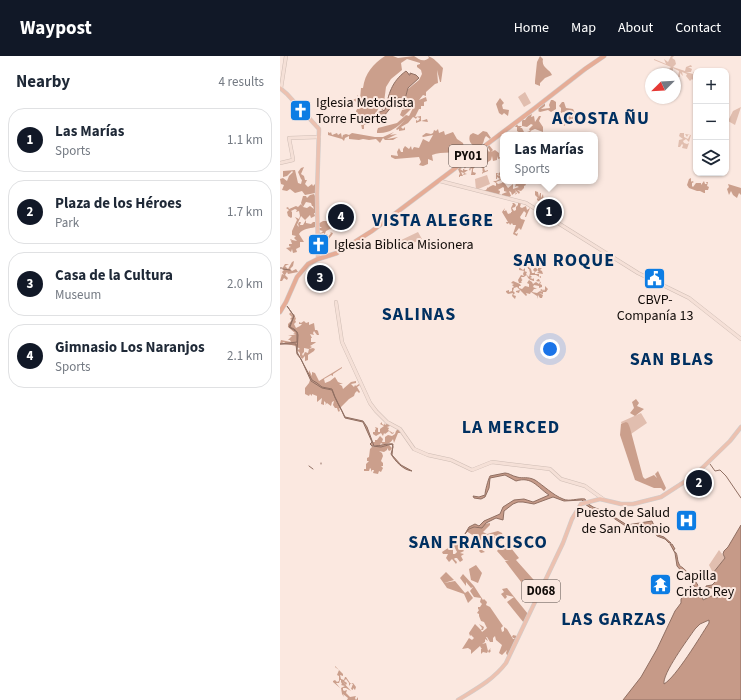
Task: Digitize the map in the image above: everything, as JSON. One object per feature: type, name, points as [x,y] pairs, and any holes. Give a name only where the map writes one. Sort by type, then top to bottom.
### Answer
[{"type":"highway","name":"PY01","points":[[502,132],[590,64],[603,56]]},
{"type":"highway","name":"PY01","points":[[503,132],[603,56]]},
{"type":"highway","name":"PY01","points":[[439,180],[447,172],[500,133]]},
{"type":"highway","name":"PY01","points":[[280,311],[301,271],[308,264],[318,258],[337,253],[372,231],[397,210],[500,134]]},
{"type":"main road","points":[[286,56],[280,88],[319,128],[317,190],[318,258]]},
{"type":"main road","points":[[280,162],[293,159],[289,138],[319,137]]},
{"type":"main road","points":[[439,180],[526,204],[638,273],[689,298],[741,339]]},
{"type":"main road","points":[[336,302],[342,341],[370,403],[380,416],[404,433],[413,448],[420,452],[450,460],[472,470],[492,462],[550,469],[562,479],[585,486],[599,497]]},
{"type":"main road","name":"D068","points":[[459,700],[493,678],[506,663],[564,544],[573,517],[580,506],[599,497],[604,500],[621,504],[638,503],[661,497],[685,483],[695,475],[741,428]]},
{"type":"shaded area","points":[[385,56],[393,56],[398,58],[414,56],[423,60],[429,58],[428,56],[434,59],[443,68],[441,82],[437,70],[438,83],[426,92],[426,96],[423,95],[419,100],[426,97],[427,101],[424,102],[424,106],[421,106],[421,109],[419,109],[415,117],[421,116],[421,121],[416,123],[416,120],[418,121],[420,118],[417,117],[416,119],[413,117],[408,123],[401,127],[403,129],[405,127],[405,130],[397,130],[396,129],[399,126],[385,133],[377,133],[378,128],[397,123],[406,115],[409,116],[415,104],[413,104],[414,101],[411,102],[409,107],[411,107],[411,109],[403,117],[400,115],[402,110],[407,109],[403,109],[402,106],[408,89],[419,80],[422,74],[421,70],[417,67],[420,63],[407,59],[401,63],[402,70],[391,79],[386,87],[383,110],[380,107],[369,123],[364,125],[364,129],[362,129],[361,124],[356,119],[357,116],[355,115],[357,114],[356,111],[360,104],[353,100],[357,98],[357,95],[360,99],[361,88],[363,88],[368,73],[377,62]]},
{"type":"shaded area","points":[[540,56],[543,59],[544,66],[552,75],[545,78],[540,83],[540,86],[535,84],[535,81],[537,62]]},
{"type":"shaded area","points":[[671,56],[674,56],[672,58],[675,60],[676,64],[673,67],[676,68],[670,68],[671,67],[654,59],[666,64],[664,59],[668,62]]},
{"type":"shaded area","points":[[691,65],[692,67],[688,67],[692,69],[691,72],[686,72],[693,74],[693,80],[692,79],[690,81],[686,76],[687,74],[682,72],[683,76],[681,74],[681,70],[685,71],[686,67]]},
{"type":"shaded area","points":[[406,71],[409,75],[410,73],[419,78],[408,88],[405,99],[398,98],[380,120],[373,123],[371,122],[377,113],[385,110],[389,94],[394,84]]},
{"type":"shaded area","points":[[525,92],[531,103],[524,107],[518,97]]},
{"type":"shaded area","points":[[500,98],[504,103],[502,105],[503,109],[509,110],[508,116],[504,113],[502,115],[499,113],[496,104]]},
{"type":"shaded area","points":[[551,100],[556,102],[556,109],[551,112],[548,110],[538,111],[538,109],[545,103],[545,106],[541,109],[550,108],[549,105]]},
{"type":"shaded area","points":[[562,102],[564,102],[566,108],[573,109],[575,113],[573,119],[564,126],[560,120],[566,117],[567,113],[557,113],[561,111],[559,106]]},
{"type":"shaded area","points":[[741,107],[735,125],[729,122],[733,111]]},
{"type":"shaded area","points":[[532,114],[531,117],[534,116],[535,122],[539,116],[541,116],[539,121],[543,127],[543,132],[535,129],[530,131],[529,129],[533,125],[531,124],[527,127],[522,126],[522,120],[525,120],[528,116]]},
{"type":"shaded area","points":[[517,124],[518,126],[522,126],[520,128],[522,128],[524,132],[517,131],[517,127],[515,127]]},
{"type":"shaded area","points":[[438,129],[439,133],[444,131],[445,135],[453,132],[457,139],[463,143],[464,147],[467,146],[470,150],[432,155],[433,161],[428,159],[428,164],[423,166],[419,165],[421,162],[419,157],[395,159],[391,157],[391,155],[398,156],[397,152],[399,148],[401,152],[403,152],[405,146],[409,149],[411,146],[412,150],[414,147],[419,148],[423,139],[429,142],[433,135],[422,136],[426,133],[431,134],[434,130],[436,131]]},
{"type":"shaded area","points":[[483,131],[487,132],[491,138],[490,139],[486,136],[481,146],[475,147],[470,142],[470,135],[473,133],[478,135]]},
{"type":"shaded area","points":[[328,132],[331,132],[332,135],[337,133],[338,135],[341,133],[342,138],[343,135],[349,135],[352,133],[383,137],[394,132],[390,135],[397,134],[387,139],[398,137],[393,140],[385,140],[383,138],[380,143],[376,139],[349,139],[349,136],[345,138],[344,141],[328,135]]},
{"type":"shaded area","points":[[680,133],[684,133],[684,137],[688,139],[690,135],[687,137],[685,134],[691,135],[689,142],[686,139],[683,141],[687,144],[689,143],[687,149],[682,148],[682,144],[678,147],[679,140],[683,139],[679,136]]},
{"type":"shaded area","points":[[489,145],[493,150],[491,152],[495,150],[499,153],[500,158],[498,159],[497,156],[497,160],[493,161],[492,156],[488,164],[487,162],[485,163],[487,167],[485,166],[484,168],[485,171],[488,171],[483,174],[482,166],[477,164],[474,166],[472,162],[472,167],[475,167],[473,172],[476,173],[475,175],[471,175],[472,169],[471,168],[470,171],[469,169],[471,167],[465,163],[468,167],[465,169],[464,164],[465,160],[470,158],[477,163],[479,162],[474,160],[473,155],[478,151],[483,155],[481,151],[483,152],[483,149],[486,147],[489,152],[490,151],[487,146]]},
{"type":"shaded area","points":[[304,167],[301,174],[304,176],[305,180],[307,180],[305,184],[308,187],[312,184],[313,186],[316,183],[317,190],[315,193],[305,195],[302,191],[295,193],[290,189],[287,191],[282,190],[284,185],[281,184],[280,179],[283,178],[287,181],[293,172],[292,171],[287,176],[283,177],[283,171],[295,170],[298,183],[301,184],[302,180],[298,172]]},
{"type":"shaded area","points":[[460,167],[463,171],[463,169],[468,170],[464,173],[461,172],[463,176],[459,177],[460,174],[458,169]]},
{"type":"shaded area","points":[[496,173],[498,173],[497,175],[500,176],[500,179],[497,177],[496,179]]},
{"type":"shaded area","points":[[487,175],[490,184],[476,190],[475,179]]},
{"type":"shaded area","points":[[691,178],[691,182],[694,182],[692,183],[693,187],[696,183],[701,183],[701,185],[704,181],[705,184],[708,182],[708,190],[705,190],[704,193],[689,188],[687,185],[689,179]]},
{"type":"shaded area","points":[[500,179],[496,182],[498,184],[505,184],[508,188],[513,184],[513,189],[519,187],[515,187],[516,184],[526,185],[521,191],[517,190],[520,192],[519,194],[515,190],[516,192],[512,195],[509,191],[511,196],[509,197],[502,196],[502,194],[507,192],[504,191],[503,187],[498,190],[500,191],[499,196],[496,195],[496,193],[481,191],[486,190],[488,187],[489,188],[493,185],[496,186],[496,183],[493,181]]},
{"type":"shaded area","points":[[728,184],[741,188],[741,195],[739,193],[737,198],[731,191],[729,195],[727,189],[729,187]]},
{"type":"shaded area","points":[[535,191],[538,192],[539,197],[541,193],[541,198],[543,194],[544,202],[555,205],[546,200],[547,197],[558,202],[556,207],[557,210],[556,208],[553,212],[553,208],[549,209],[541,205],[543,201],[542,200],[540,202],[537,200],[537,198],[539,199],[535,195]]},
{"type":"shaded area","points":[[314,194],[316,198],[317,213],[314,213],[315,216],[311,218],[310,215],[305,220],[301,216],[297,225],[299,227],[298,224],[301,222],[300,225],[303,225],[306,220],[306,223],[311,224],[315,222],[315,227],[304,230],[299,234],[304,242],[300,242],[300,247],[296,249],[297,252],[293,253],[292,249],[291,252],[286,248],[291,247],[289,244],[292,244],[291,239],[297,241],[294,238],[296,236],[292,235],[292,231],[297,220],[295,217],[299,219],[300,216],[299,211],[296,212],[297,210],[295,209],[291,211],[291,218],[288,216],[287,212],[289,210],[286,208],[288,207],[289,209],[296,206],[298,207],[301,204],[303,207],[301,203],[303,196],[306,196],[307,198]],"holes":[[[306,202],[311,203],[314,209],[310,206],[307,208],[303,207]]]},
{"type":"shaded area","points":[[512,203],[516,205],[512,208],[514,211],[516,210],[518,203],[521,203],[520,207],[522,208],[526,206],[527,210],[530,208],[526,217],[526,213],[524,211],[520,217],[521,219],[525,220],[521,230],[519,228],[515,232],[516,234],[518,233],[517,236],[513,234],[516,225],[513,225],[512,223],[510,225],[509,223],[507,224],[506,222],[508,222],[502,212],[505,208],[504,211],[506,210],[508,214],[511,213]]},
{"type":"shaded area","points":[[323,221],[328,221],[332,228],[326,231],[324,236],[326,234],[328,235],[326,237],[328,237],[331,233],[330,232],[333,233],[327,241],[319,238],[319,235],[321,236],[324,233],[319,234],[319,232],[321,233],[323,231],[319,230],[319,228],[322,228],[318,224]]},
{"type":"shaded area","points":[[418,232],[422,239],[400,249],[397,242]]},
{"type":"shaded area","points":[[294,261],[293,266],[290,269],[292,271],[296,269],[298,272],[288,274],[287,272],[285,275],[288,278],[287,280],[284,278],[280,281],[282,274],[284,275],[282,272],[284,270],[282,269],[285,264],[289,264],[285,266],[288,269]]},
{"type":"shaded area","points":[[533,261],[534,264],[539,266],[540,264],[540,268],[542,268],[540,270],[543,274],[537,273],[539,271],[538,270],[535,272],[533,270],[536,266],[532,264],[532,268],[531,267],[531,263]]},
{"type":"shaded area","points":[[526,265],[531,269],[532,273],[535,272],[535,274],[539,274],[539,277],[536,275],[530,275],[532,277],[530,278],[534,278],[534,281],[530,280],[527,275],[529,277],[529,269],[525,268],[527,267]]},
{"type":"shaded area","points":[[519,267],[523,270],[525,268],[525,271],[519,270]]},
{"type":"shaded area","points":[[524,271],[527,272],[527,275],[524,277],[521,277],[522,280],[523,279],[521,282],[522,283],[519,283],[518,280],[521,275],[524,276]]},
{"type":"shaded area","points":[[539,279],[540,281],[538,281],[541,282],[540,284],[542,287],[539,288],[539,286],[534,285],[533,287],[537,289],[534,289],[532,292],[543,292],[543,294],[539,293],[543,295],[542,298],[538,295],[537,299],[537,296],[531,292],[530,294],[526,293],[526,296],[517,287],[514,288],[513,291],[515,293],[513,295],[516,296],[515,299],[512,296],[513,293],[508,294],[506,292],[509,290],[509,292],[512,291],[512,288],[514,287],[512,285],[514,284],[511,283],[513,281],[520,284],[521,286],[519,286],[519,288],[522,289],[525,286],[529,287],[529,284],[527,283],[529,280],[533,284],[536,282],[539,284],[540,282],[536,281]]},
{"type":"shaded area","points":[[545,286],[548,289],[546,292],[543,292],[540,290],[542,289],[543,291],[544,289],[545,291]]},
{"type":"shaded area","points":[[291,312],[292,315],[294,314],[296,319],[294,324],[296,328],[302,324],[299,324],[299,322],[301,323],[304,321],[306,323],[309,322],[309,325],[314,323],[315,330],[318,330],[319,335],[317,335],[314,331],[314,335],[310,334],[312,338],[311,342],[316,342],[310,346],[312,347],[309,349],[315,349],[308,355],[308,360],[305,361],[305,356],[302,359],[297,350],[300,349],[284,342],[280,344],[281,340],[291,342],[288,340],[292,336],[288,335],[296,335],[293,334],[295,333],[288,327],[288,324],[292,320],[290,319],[292,317],[289,314]],"holes":[[[304,348],[309,349],[308,353],[305,352],[303,356],[302,354],[304,352]]]},
{"type":"shaded area","points":[[297,332],[298,335],[297,352],[300,358],[297,354],[296,344],[280,344],[297,342]]},
{"type":"shaded area","points":[[302,362],[312,380],[322,387],[332,389],[334,396],[332,390],[322,388],[311,381]]},
{"type":"shaded area","points":[[342,367],[333,374],[333,376],[331,375],[324,379],[325,383],[335,377],[338,382],[343,384],[339,384],[343,389],[351,382],[356,381],[356,383],[351,384],[354,387],[355,385],[356,386],[359,384],[360,385],[357,387],[360,392],[359,393],[357,391],[354,396],[339,409],[339,412],[333,405],[334,401],[332,402],[331,406],[327,403],[325,405],[326,403],[324,401],[324,405],[321,404],[322,398],[317,402],[317,396],[312,394],[312,396],[310,394],[309,396],[305,394],[305,388],[310,380],[314,383],[315,382],[310,378],[309,370],[312,376],[312,372],[315,373],[319,381]]},
{"type":"shaded area","points":[[636,399],[639,403],[637,406],[644,409],[635,416],[630,413],[634,408],[632,402]]},
{"type":"shaded area","points":[[340,408],[345,417],[363,421],[367,427],[374,446],[392,444],[381,447],[372,446],[370,444],[372,442],[363,422],[345,418]]},
{"type":"shaded area","points":[[641,413],[647,423],[631,434],[624,430],[621,422]]},
{"type":"shaded area","points":[[382,422],[384,425],[384,423],[385,425],[388,423],[390,426],[387,427],[389,428],[388,430],[394,433],[392,434],[389,431],[385,434],[384,433],[383,436],[381,433],[376,436],[373,434],[376,429],[375,427],[378,428],[378,432],[380,432],[380,429],[384,426],[380,424]]},
{"type":"shaded area","points":[[626,422],[630,428],[643,477],[645,479],[654,475],[657,478],[655,474],[658,471],[666,488],[664,491],[661,488],[654,488],[635,480],[620,435],[621,424]]},
{"type":"shaded area","points":[[398,429],[402,433],[398,433],[394,443],[393,439],[386,444],[381,443],[379,446],[389,445],[392,448],[389,451],[387,448],[384,452],[379,451],[383,456],[381,461],[383,466],[381,466],[383,468],[381,472],[379,471],[378,474],[373,473],[374,470],[371,472],[370,468],[369,471],[364,471],[364,469],[366,469],[366,464],[369,461],[367,461],[367,458],[369,457],[371,446],[377,446],[373,445],[372,442],[375,442],[375,440],[377,440],[380,436],[383,439],[382,442],[385,442],[385,437],[388,435],[392,436]]},
{"type":"shaded area","points":[[393,448],[392,455],[401,465],[412,471],[405,469],[397,462],[391,454]]},
{"type":"shaded area","points":[[505,473],[519,478],[530,478],[535,480],[552,493],[563,499],[585,499],[586,501],[564,501],[553,497],[534,504],[518,502],[504,511],[503,520],[496,518],[486,523],[482,528],[474,527],[469,529],[465,534],[469,527],[475,524],[479,526],[484,521],[500,514],[503,507],[514,500],[524,499],[533,502],[549,495],[530,481],[516,481],[505,475],[490,478],[489,488],[485,497],[481,499],[474,498],[473,496],[479,497],[485,495],[490,476]]},
{"type":"shaded area","points":[[699,475],[707,484],[697,490],[691,481]]},
{"type":"shaded area","points":[[587,503],[608,513],[627,525],[652,521],[658,535],[664,537],[671,543],[657,536],[652,525],[636,526],[634,528],[627,527],[609,515],[592,509],[585,504]]},
{"type":"shaded area","points":[[490,523],[490,525],[483,532],[487,534],[498,531],[502,533],[504,539],[500,541],[499,537],[494,535],[497,543],[487,546],[488,549],[483,548],[482,550],[485,552],[481,553],[479,551],[483,546],[482,541],[466,531],[473,527],[482,528],[484,524]]},
{"type":"shaded area","points":[[741,525],[741,700],[623,700],[641,677],[657,649],[675,611],[681,603],[681,599],[687,591],[689,593],[696,591],[693,594],[694,598],[696,595],[697,592],[696,588],[677,566],[674,550],[680,566],[696,582],[703,600],[711,596],[717,598],[724,592],[706,586],[712,585],[716,581],[713,573],[725,558],[723,554],[724,551]],"holes":[[[709,620],[709,623],[681,665],[664,684],[664,679],[671,665],[695,629],[700,624]]]},
{"type":"shaded area","points":[[459,541],[462,544],[461,547],[464,551],[460,553],[464,554],[461,556],[463,560],[460,562],[457,558],[455,558],[454,559],[457,562],[456,564],[452,559],[449,562],[446,558],[448,554],[443,554],[442,552],[451,546],[453,548],[453,554],[455,554],[457,552],[454,546],[456,542]]},
{"type":"shaded area","points":[[507,543],[519,558],[516,560],[541,588],[535,600],[505,561],[509,560],[505,560],[497,551],[500,547],[503,550],[501,546]]},
{"type":"shaded area","points":[[670,544],[672,544],[675,549],[673,550]]},
{"type":"shaded area","points":[[719,550],[725,558],[713,573],[709,565]]},
{"type":"shaded area","points":[[476,565],[482,573],[478,583],[471,580],[469,569]]},
{"type":"shaded area","points":[[446,572],[454,580],[444,583],[455,581],[465,593],[468,591],[473,598],[468,603],[464,594],[447,588],[440,578]]},
{"type":"shaded area","points":[[463,574],[474,586],[483,600],[484,599],[487,602],[486,605],[490,607],[503,626],[501,628],[502,632],[504,631],[504,627],[513,639],[515,639],[512,637],[513,635],[517,636],[508,657],[506,653],[507,650],[502,655],[499,653],[502,645],[496,640],[495,636],[493,638],[493,642],[490,642],[486,637],[488,641],[485,639],[485,642],[482,644],[486,643],[487,653],[483,652],[481,654],[482,648],[480,646],[471,654],[471,650],[468,648],[462,649],[469,638],[472,640],[474,638],[471,635],[470,636],[469,633],[475,624],[482,632],[487,628],[477,613],[479,610],[478,607],[482,604],[480,602],[481,598],[474,597],[470,591],[473,587],[471,588],[466,582],[466,586],[460,578]]},
{"type":"shaded area","points":[[507,588],[528,614],[524,623],[507,602],[514,597],[506,595],[507,597],[505,599],[501,594],[504,592],[502,589]]},
{"type":"shaded area","points":[[339,670],[343,674],[343,676],[340,675],[341,679],[344,680],[346,677],[351,683],[349,686],[346,679],[344,681],[347,683],[346,685],[342,681],[351,691],[346,688],[343,688],[343,690],[347,690],[346,693],[350,697],[356,696],[356,700],[347,700],[348,698],[343,694],[344,697],[342,694],[341,688],[345,686],[341,685],[341,680],[339,683],[336,683],[340,688],[333,682],[335,680],[337,682],[339,681],[339,676],[337,675]]},
{"type":"shaded area","points":[[351,683],[353,683],[356,687],[355,690],[353,688],[353,690],[351,689],[353,684]]},
{"type":"waterway","points":[[283,269],[290,270]]},
{"type":"waterway","points":[[710,464],[715,471],[720,470],[726,476],[741,498]]},
{"type":"waterway","points":[[309,466],[313,469]]},
{"type":"place","name":"Iglesia Metodista Torre Fuerte","points":[[301,111]]},
{"type":"place","name":"Las Marías","points":[[549,212]]},
{"type":"place","name":"Gimnasio Los Naranjos","points":[[341,217]]},
{"type":"place","name":"Iglesia Biblica Misionera","points":[[319,245]]},
{"type":"place","name":"Casa de la Cultura","points":[[320,278]]},
{"type":"place","name":"CBVP- Companía 13","points":[[655,278]]},
{"type":"place","name":"Plaza de los Héroes","points":[[699,483]]},
{"type":"place","name":"Puesto de Salud de San Antonio","points":[[686,521]]},
{"type":"place","name":"Capilla Cristo Rey","points":[[660,584]]},
{"type":"district","name":"ACOSTA ÑU","points":[[601,118]]},
{"type":"district","name":"VISTA ALEGRE","points":[[433,220]]},
{"type":"district","name":"SAN ROQUE","points":[[564,260]]},
{"type":"district","name":"SALINAS","points":[[419,314]]},
{"type":"district","name":"SAN BLAS","points":[[672,359]]},
{"type":"district","name":"LA MERCED","points":[[511,427]]},
{"type":"district","name":"SAN FRANCISCO","points":[[478,542]]},
{"type":"district","name":"LAS GARZAS","points":[[614,619]]}]
